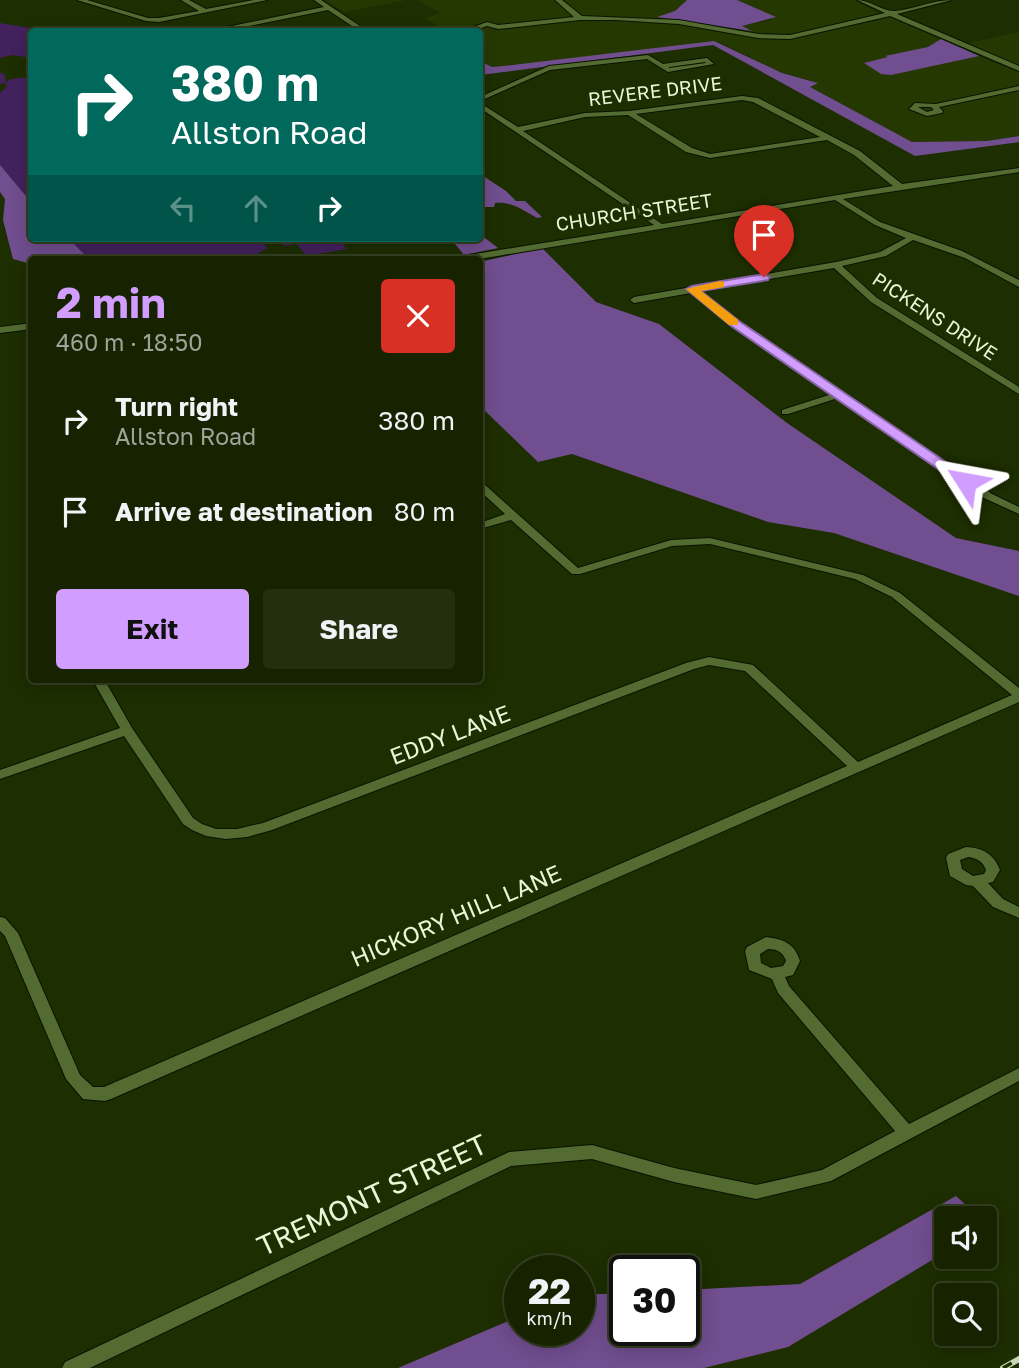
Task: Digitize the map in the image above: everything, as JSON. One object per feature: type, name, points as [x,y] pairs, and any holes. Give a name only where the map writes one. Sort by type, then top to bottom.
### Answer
[{"type":"street","points":[[81,0],[148,20],[264,0]]},
{"type":"street","points":[[184,0],[206,12]]},
{"type":"street","points":[[317,0],[360,28]]},
{"type":"street","points":[[558,0],[579,18]]},
{"type":"street","points":[[860,0],[1019,69]]},
{"type":"street","points":[[483,32],[494,32],[498,27],[579,18],[679,22],[778,37],[805,36],[949,0]]},
{"type":"street","points":[[227,28],[330,8]]},
{"type":"street","points":[[483,98],[549,68],[637,57],[648,57],[668,70],[712,64],[707,60],[663,66]]},
{"type":"street","points":[[936,106],[1019,88]]},
{"type":"street","name":"REVERE DRIVE","points":[[517,130],[562,119],[629,113],[742,97],[755,100],[857,153],[900,187]]},
{"type":"street","points":[[483,107],[659,225]]},
{"type":"street","points":[[629,113],[689,150],[710,156],[828,138]]},
{"type":"street","name":"CHURCH STREET","points":[[479,256],[659,225],[1019,170]]},
{"type":"street","points":[[836,197],[874,223],[910,239],[952,250],[1019,284]]},
{"type":"street","points":[[634,300],[836,265],[883,254],[910,239]]},
{"type":"street","name":"PICKENS DRIVE","points":[[836,265],[874,300],[1019,391]]},
{"type":"street","points":[[692,289],[735,323],[838,395],[988,496],[1019,511]]},
{"type":"street","points":[[0,330],[28,326]]},
{"type":"street","points":[[785,412],[838,395]]},
{"type":"street","points":[[483,489],[576,572],[671,543],[710,541],[859,576],[896,595],[1019,695]]},
{"type":"street","points":[[483,525],[511,516]]},
{"type":"street","name":"EDDY LANE","points":[[100,683],[188,821],[198,830],[220,834],[238,834],[267,827],[709,661],[750,668],[856,767]]},
{"type":"street","name":"HICKORY HILL LANE","points":[[0,922],[11,933],[74,1080],[89,1094],[105,1094],[1019,695]]},
{"type":"street","points":[[0,775],[128,730]]},
{"type":"street","points":[[977,881],[998,903],[1019,913]]},
{"type":"street","points":[[777,975],[783,989],[906,1132]]},
{"type":"street","name":"TREMONT STREET","points":[[71,1368],[509,1159],[592,1152],[674,1175],[756,1192],[825,1176],[1019,1074]]},
{"type":"shaded area","points":[[325,0],[407,0],[345,12]]},
{"type":"shaded area","points":[[418,0],[687,0],[675,11],[658,17],[741,31],[750,30],[741,26],[772,20],[737,0],[855,0],[880,14],[798,35],[739,34],[761,38],[797,38],[890,17],[1002,66],[1006,64],[964,44],[1019,32],[1019,136],[987,141],[912,142],[809,87],[817,82],[782,73],[722,43],[492,67],[483,62],[483,28],[442,28],[424,18],[440,13]]},
{"type":"shaded area","points":[[687,0],[737,0],[776,17],[742,26],[752,31],[657,17],[675,11]]},
{"type":"shaded area","points":[[0,23],[30,28],[28,58],[12,55],[0,58]]},
{"type":"shaded area","points":[[941,39],[979,56],[891,75],[881,74],[864,63],[928,47]]},
{"type":"shaded area","points":[[714,41],[782,73],[818,83],[810,87],[912,142],[987,141],[1019,136],[1019,142],[915,156],[713,45],[483,75],[483,62],[492,67]]},
{"type":"shaded area","points":[[0,72],[5,75],[6,82],[28,77],[28,198],[0,165],[0,93],[7,86],[5,83],[0,84]]},
{"type":"shaded area","points":[[0,165],[28,198],[28,242],[72,242],[86,256],[28,256],[28,263],[13,259],[3,220],[5,199],[0,192]]},
{"type":"shaded area","points":[[483,176],[516,201],[525,201],[542,217],[537,218],[506,203],[495,203],[494,207],[483,207]]},
{"type":"shaded area","points":[[483,236],[498,248],[464,255],[455,244],[483,242]]},
{"type":"shaded area","points":[[72,242],[263,242],[267,248],[255,256],[86,256]]},
{"type":"shaded area","points":[[280,242],[341,242],[347,249],[307,256],[296,244],[284,246]]},
{"type":"shaded area","points":[[542,248],[596,302],[659,324],[787,423],[956,538],[1019,551],[1019,596],[834,533],[768,522],[572,454],[538,462],[483,409],[483,261]]},
{"type":"shaded area","points":[[956,1196],[967,1206],[938,1206]]},
{"type":"shaded area","points":[[934,1208],[934,1259],[788,1347],[704,1368],[398,1368],[504,1323],[504,1346],[595,1346],[595,1294],[609,1294],[609,1346],[700,1346],[700,1289],[800,1284]]},
{"type":"railway","points":[[1003,1368],[1019,1359]]},
{"type":"slow traffic","points":[[720,285],[692,289],[734,322]]},
{"type":"route","points":[[764,277],[692,289],[735,323],[966,482]]}]
